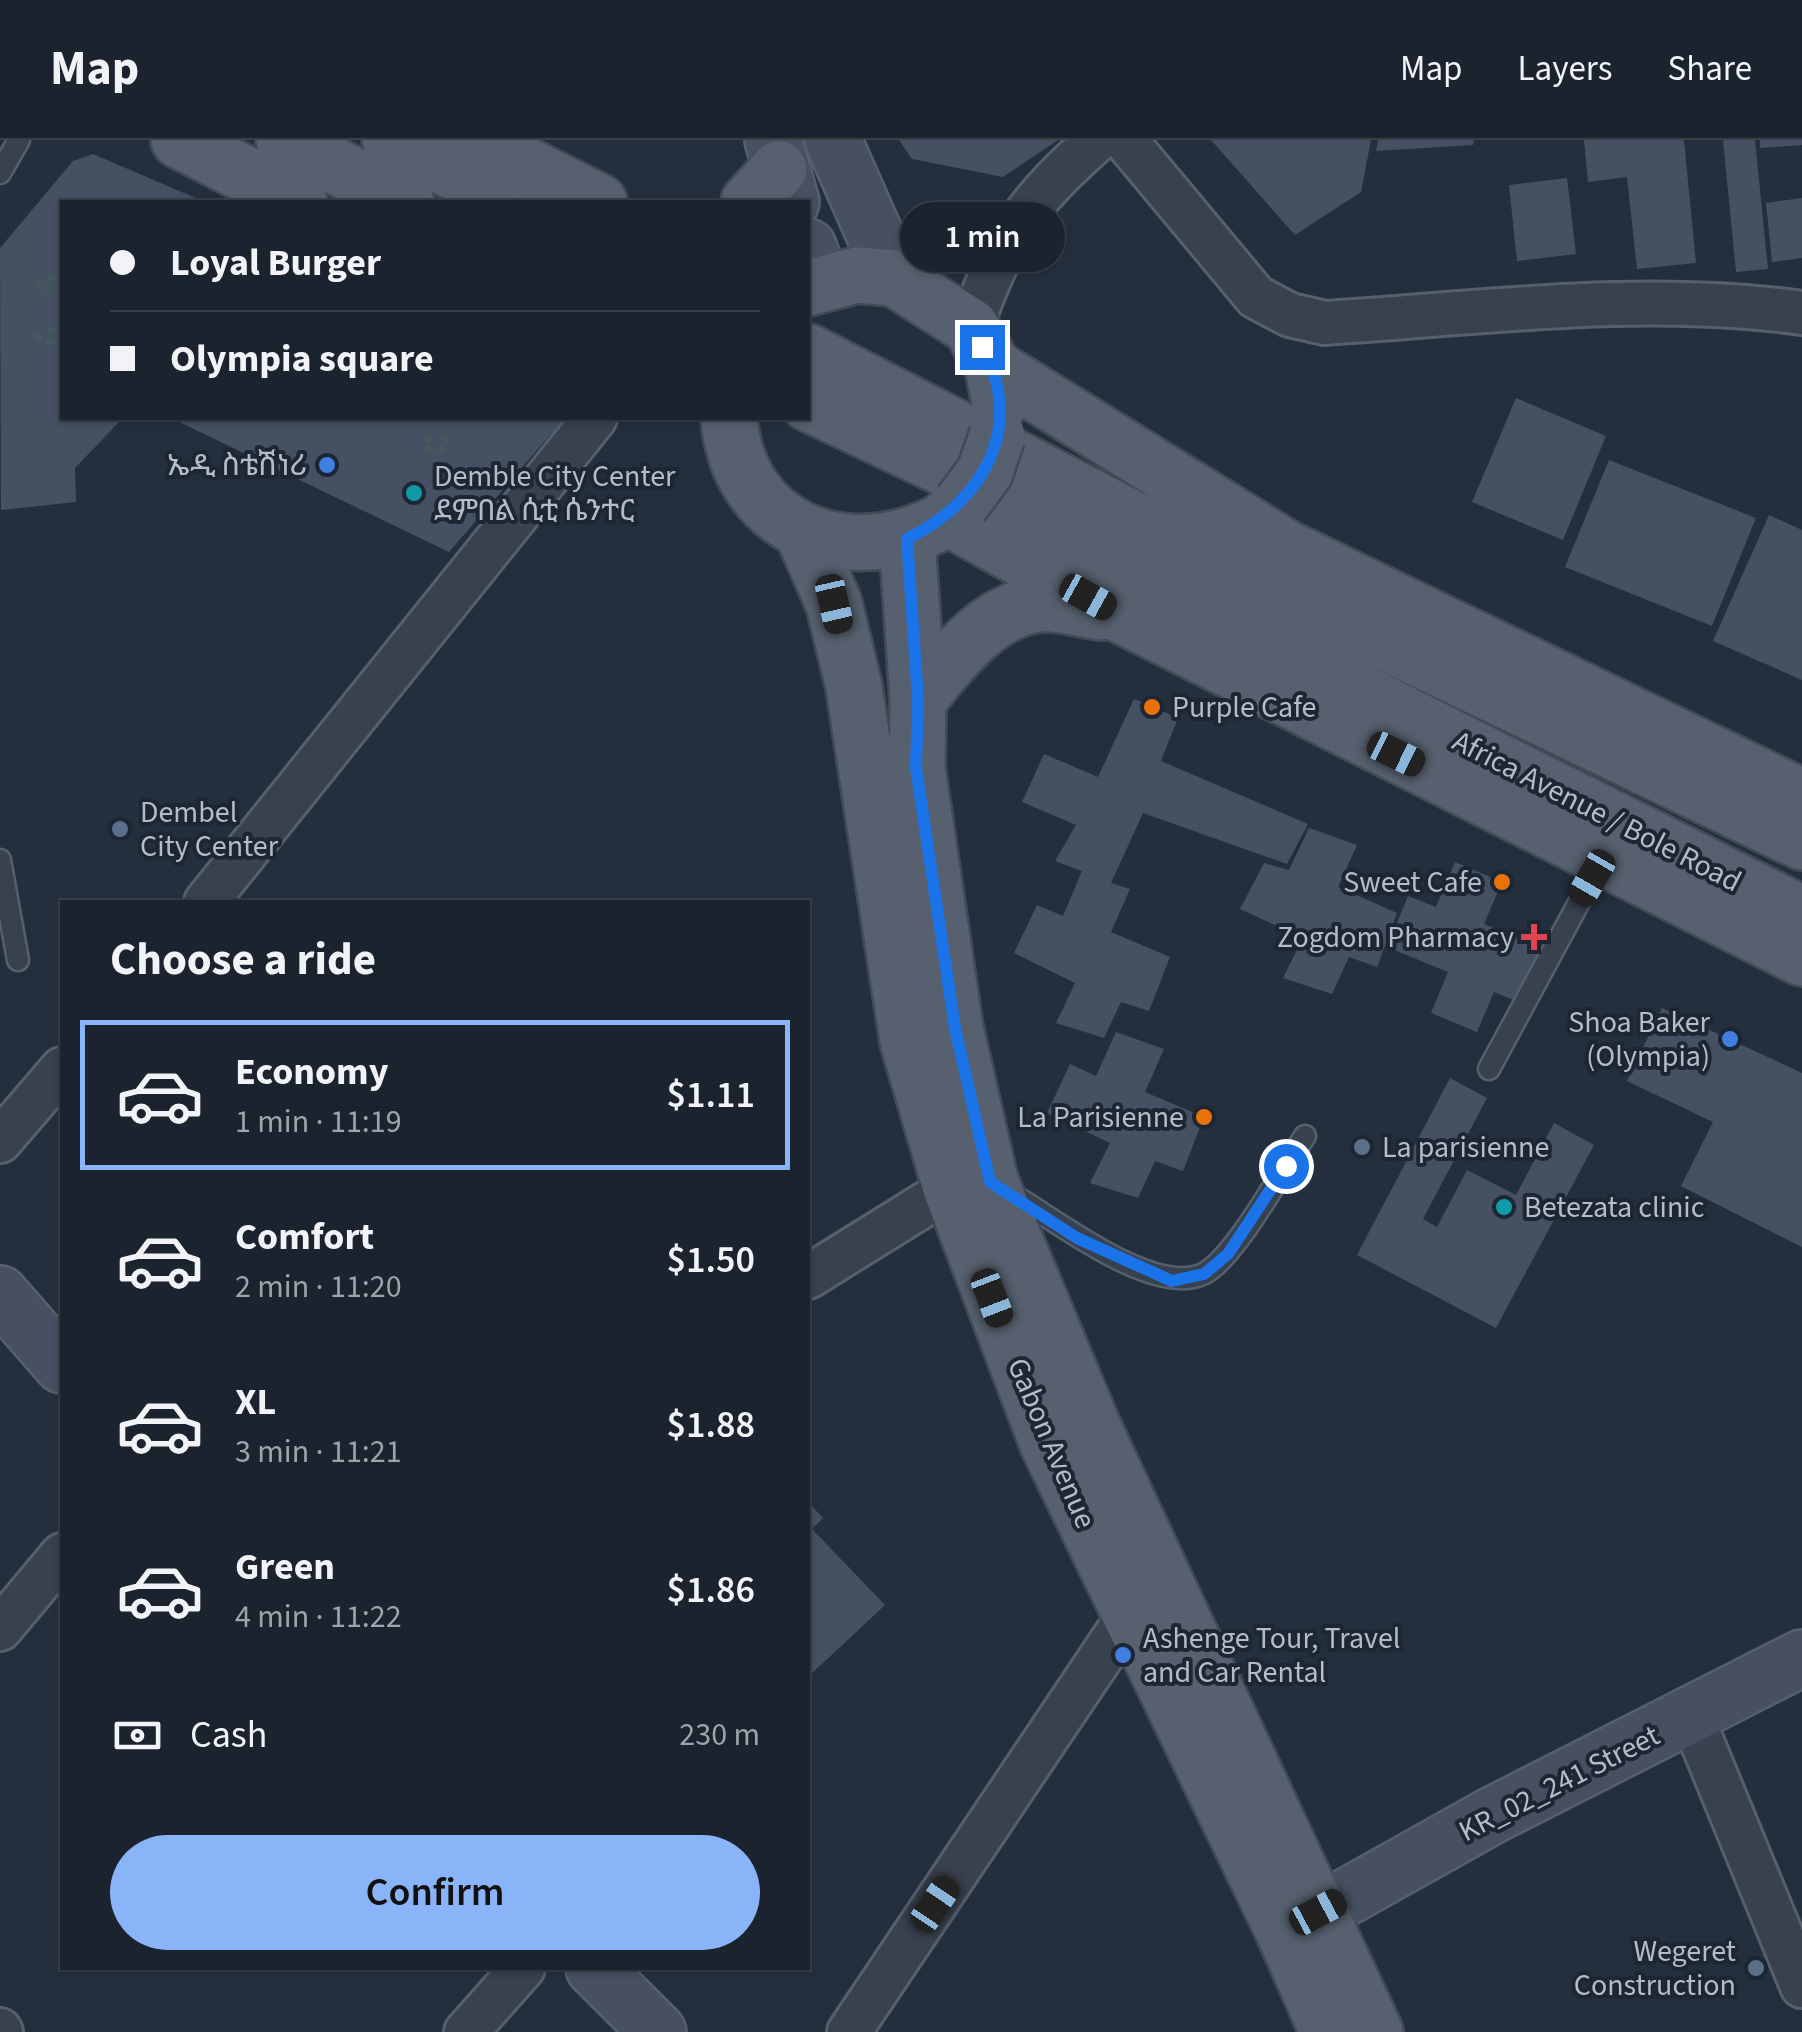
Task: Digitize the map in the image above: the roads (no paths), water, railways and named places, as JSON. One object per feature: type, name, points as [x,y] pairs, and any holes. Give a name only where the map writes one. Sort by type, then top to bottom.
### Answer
[{"type":"main road","points":[[179,140],[295,200]]},
{"type":"main road","points":[[284,140],[402,200]]},
{"type":"main road","points":[[390,140],[509,200]]},
{"type":"main road","points":[[476,140],[595,200]]},
{"type":"main road","points":[[812,272],[894,278],[982,347],[1286,548],[1802,797]]},
{"type":"main road","points":[[726,431],[762,500],[802,531],[854,544],[938,521],[984,472],[998,436],[1000,400],[982,347]]},
{"type":"main road","name":"Africa Avenue / Bole Road","points":[[810,353],[1231,570],[1802,842]]},
{"type":"main road","name":"Africa Avenue / Bole Road","points":[[810,404],[1041,514],[1307,665],[1802,914]]},
{"type":"main road","points":[[938,521],[1802,958]]},
{"type":"main road","name":"Gabon Avenue","points":[[938,521],[918,700],[916,768],[955,1028],[970,1185]]},
{"type":"main road","name":"Gabon Avenue","points":[[802,531],[834,604],[850,670],[908,1040],[1070,1434],[1301,1922]]},
{"type":"main road","points":[[918,700],[967,641],[998,621],[1039,604],[1119,614]]},
{"type":"main road","name":"Gabon Avenue","points":[[1070,1434],[1128,1616],[1362,2031]]},
{"type":"street","points":[[833,140],[894,278]]},
{"type":"street","points":[[982,347],[1016,222],[1042,189],[1096,140]]},
{"type":"street","points":[[1125,140],[1256,297],[1290,315],[1324,323],[1628,304],[1758,307],[1802,313]]},
{"type":"street","points":[[208,900],[594,420]]},
{"type":"street","points":[[0,1141],[60,1070]]},
{"type":"street","points":[[810,1276],[970,1185]]},
{"type":"street","points":[[0,1294],[60,1363]]},
{"type":"street","points":[[0,1629],[60,1557]]},
{"type":"street","points":[[849,2032],[1128,1616]]},
{"type":"street","name":"KR_02_241 Street","points":[[1301,1922],[1493,1815],[1802,1658]]},
{"type":"street","points":[[1691,1715],[1802,1986]]},
{"type":"street","points":[[466,2032],[521,1970]]},
{"type":"street","points":[[596,1970],[658,2032]]},
{"type":"lane","points":[[0,173],[19,140]]},
{"type":"lane","points":[[1489,1069],[1603,858]]},
{"type":"lane","points":[[0,860],[18,960]]},
{"type":"lane","points":[[970,1185],[1172,1281],[1204,1274],[1228,1254],[1305,1136]]},
{"type":"place","name":"ኤዲ ስቴሽነሪ","points":[[327,465]]},
{"type":"place","name":"Demble City Center ደምበል ሲቲ ሴንተር","points":[[414,493]]},
{"type":"place","name":"Purple Cafe","points":[[1152,707]]},
{"type":"place","name":"Dembel City Center","points":[[120,829]]},
{"type":"place","name":"Sweet Cafe","points":[[1502,882]]},
{"type":"place","name":"Zogdom Pharmacy","points":[[1534,937]]},
{"type":"place","name":"Shoa Baker (Olympia)","points":[[1730,1039]]},
{"type":"place","name":"La Parisienne","points":[[1204,1117]]},
{"type":"place","name":"La parisienne","points":[[1362,1147]]},
{"type":"place","name":"Betezata clinic","points":[[1504,1207]]},
{"type":"place","name":"Ashenge Tour, Travel and Car Rental","points":[[1123,1655]]},
{"type":"place","name":"Wegeret Construction","points":[[1756,1968]]}]
